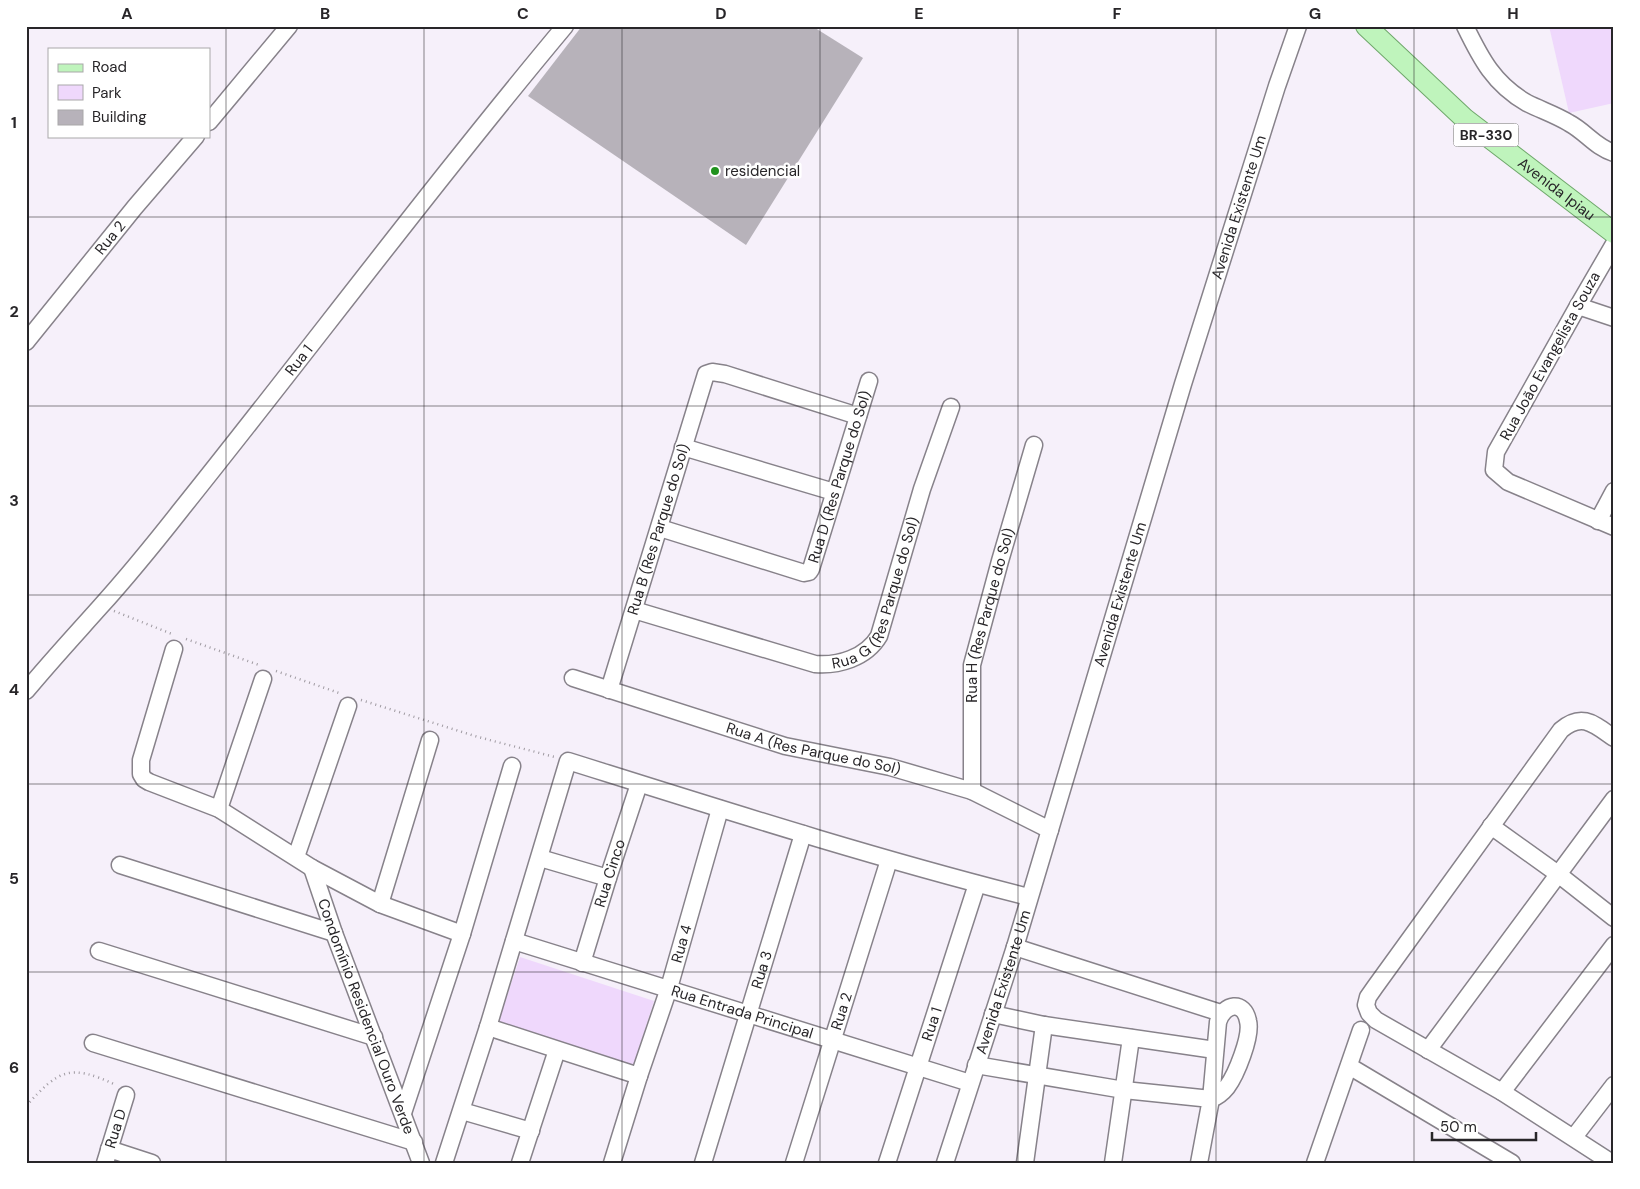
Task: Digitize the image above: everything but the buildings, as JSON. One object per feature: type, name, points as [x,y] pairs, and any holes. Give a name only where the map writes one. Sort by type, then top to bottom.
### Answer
[{"type":"main road","name":"Avenida Ipiau","points":[[1366,26],[1465,119],[1614,233]]},
{"type":"street","points":[[210,121],[290,26]]},
{"type":"street","name":"Rua 1","points":[[26,691],[179,513],[333,319],[417,208],[501,103],[566,26]]},
{"type":"street","name":"Avenida Existente Um","points":[[945,1163],[1030,898],[1189,365],[1277,86],[1298,26]]},
{"type":"street","points":[[1465,26],[1489,71],[1514,94],[1528,103],[1570,123],[1599,146],[1614,153]]},
{"type":"street","name":"Rua 2","points":[[26,342],[135,207],[194,138]]},
{"type":"street","name":"Rua João Evangelista Souza","points":[[1598,521],[1508,482],[1494,470],[1496,452],[1614,244]]},
{"type":"street","points":[[1578,306],[1614,318]]},
{"type":"street","name":"Rua B (Res Parque do Sol)","points":[[609,690],[705,377],[709,372],[725,374],[858,416]]},
{"type":"street","name":"Rua D (Res Parque do Sol)","points":[[660,528],[808,572],[811,569],[869,381]]},
{"type":"street","name":"Rua G (Res Parque do Sol)","points":[[634,610],[815,664],[838,663],[866,651],[879,636],[922,489],[950,407]]},
{"type":"street","name":"Rua H (Res Parque do Sol)","points":[[972,791],[972,665],[1034,445]]},
{"type":"street","points":[[683,447],[834,492]]},
{"type":"street","points":[[1614,491],[1598,521],[1614,527]]},
{"type":"street","points":[[178,641],[140,760],[141,774],[145,780],[156,786],[219,809],[312,868],[380,904],[462,934]]},
{"type":"street","points":[[219,809],[268,672]]},
{"type":"street","name":"Rua A (Res Parque do Sol)","points":[[573,678],[785,746],[890,767],[972,791],[1050,830]]},
{"type":"street","points":[[296,857],[349,700]]},
{"type":"street","points":[[1612,1163],[1502,1092],[1376,1020],[1369,1013],[1366,1005],[1368,997],[1375,986],[1561,730],[1569,723],[1578,720],[1586,721],[1614,738]]},
{"type":"street","points":[[380,904],[430,740]]},
{"type":"street","points":[[444,1163],[488,1027],[568,761],[889,860],[1030,898]]},
{"type":"street","points":[[403,1113],[462,934],[512,766]]},
{"type":"street","name":"Rua Cinco","points":[[582,963],[639,784]]},
{"type":"street","points":[[1428,1050],[1614,799]]},
{"type":"street","name":"Rua 4","points":[[612,1163],[669,988],[720,809]]},
{"type":"street","points":[[1491,826],[1558,874],[1614,918]]},
{"type":"street","name":"Rua 3","points":[[703,1163],[803,834]]},
{"type":"street","points":[[540,858],[608,878]]},
{"type":"street","name":"Rua 2","points":[[794,1163],[889,860]]},
{"type":"street","points":[[120,866],[334,933]]},
{"type":"street","name":"Condomínio Residencial Ouro Verde","points":[[312,868],[334,933],[421,1163]]},
{"type":"street","name":"Rua 1","points":[[887,1163],[977,884]]},
{"type":"street","name":"Rua Entrada Principal","points":[[514,941],[970,1083]]},
{"type":"street","points":[[1502,1092],[1614,945]]},
{"type":"street","points":[[1015,947],[1221,1013]]},
{"type":"street","points":[[99,950],[374,1037]]},
{"type":"street","points":[[976,1065],[1037,1077],[1124,1090],[1211,1099],[1221,1094],[1228,1086],[1244,1052],[1249,1024],[1246,1013],[1240,1008],[1232,1006],[1225,1009],[1221,1013],[1218,1022],[1211,1099],[1199,1163]]},
{"type":"street","points":[[993,1014],[1044,1025],[1215,1050]]},
{"type":"street","points":[[1025,1163],[1044,1025]]},
{"type":"street","points":[[488,1027],[639,1076]]},
{"type":"street","points":[[1320,1161],[1360,1030]]},
{"type":"street","points":[[1114,1163],[1131,1038]]},
{"type":"street","points":[[93,1043],[414,1142]]},
{"type":"street","points":[[520,1163],[557,1050]]},
{"type":"street","points":[[1349,1066],[1488,1156],[1512,1163]]},
{"type":"street","points":[[1574,1137],[1614,1085]]},
{"type":"street","name":"Rua D","points":[[107,1156],[126,1095]]},
{"type":"street","points":[[462,1111],[530,1131]]},
{"type":"street","points":[[107,1156],[152,1163]]},
{"type":"path","points":[[101,606],[178,641],[349,700],[568,761]]},
{"type":"path","points":[[26,1106],[57,1076],[67,1073],[80,1072],[109,1082],[122,1088],[126,1095]]},
{"type":"green space","points":[[1549,26],[1614,26],[1614,103],[1569,113]]},
{"type":"green space","points":[[520,957],[654,1001],[633,1067],[498,1023]]},
{"type":"place","name":"residencial","points":[[715,171]]}]
